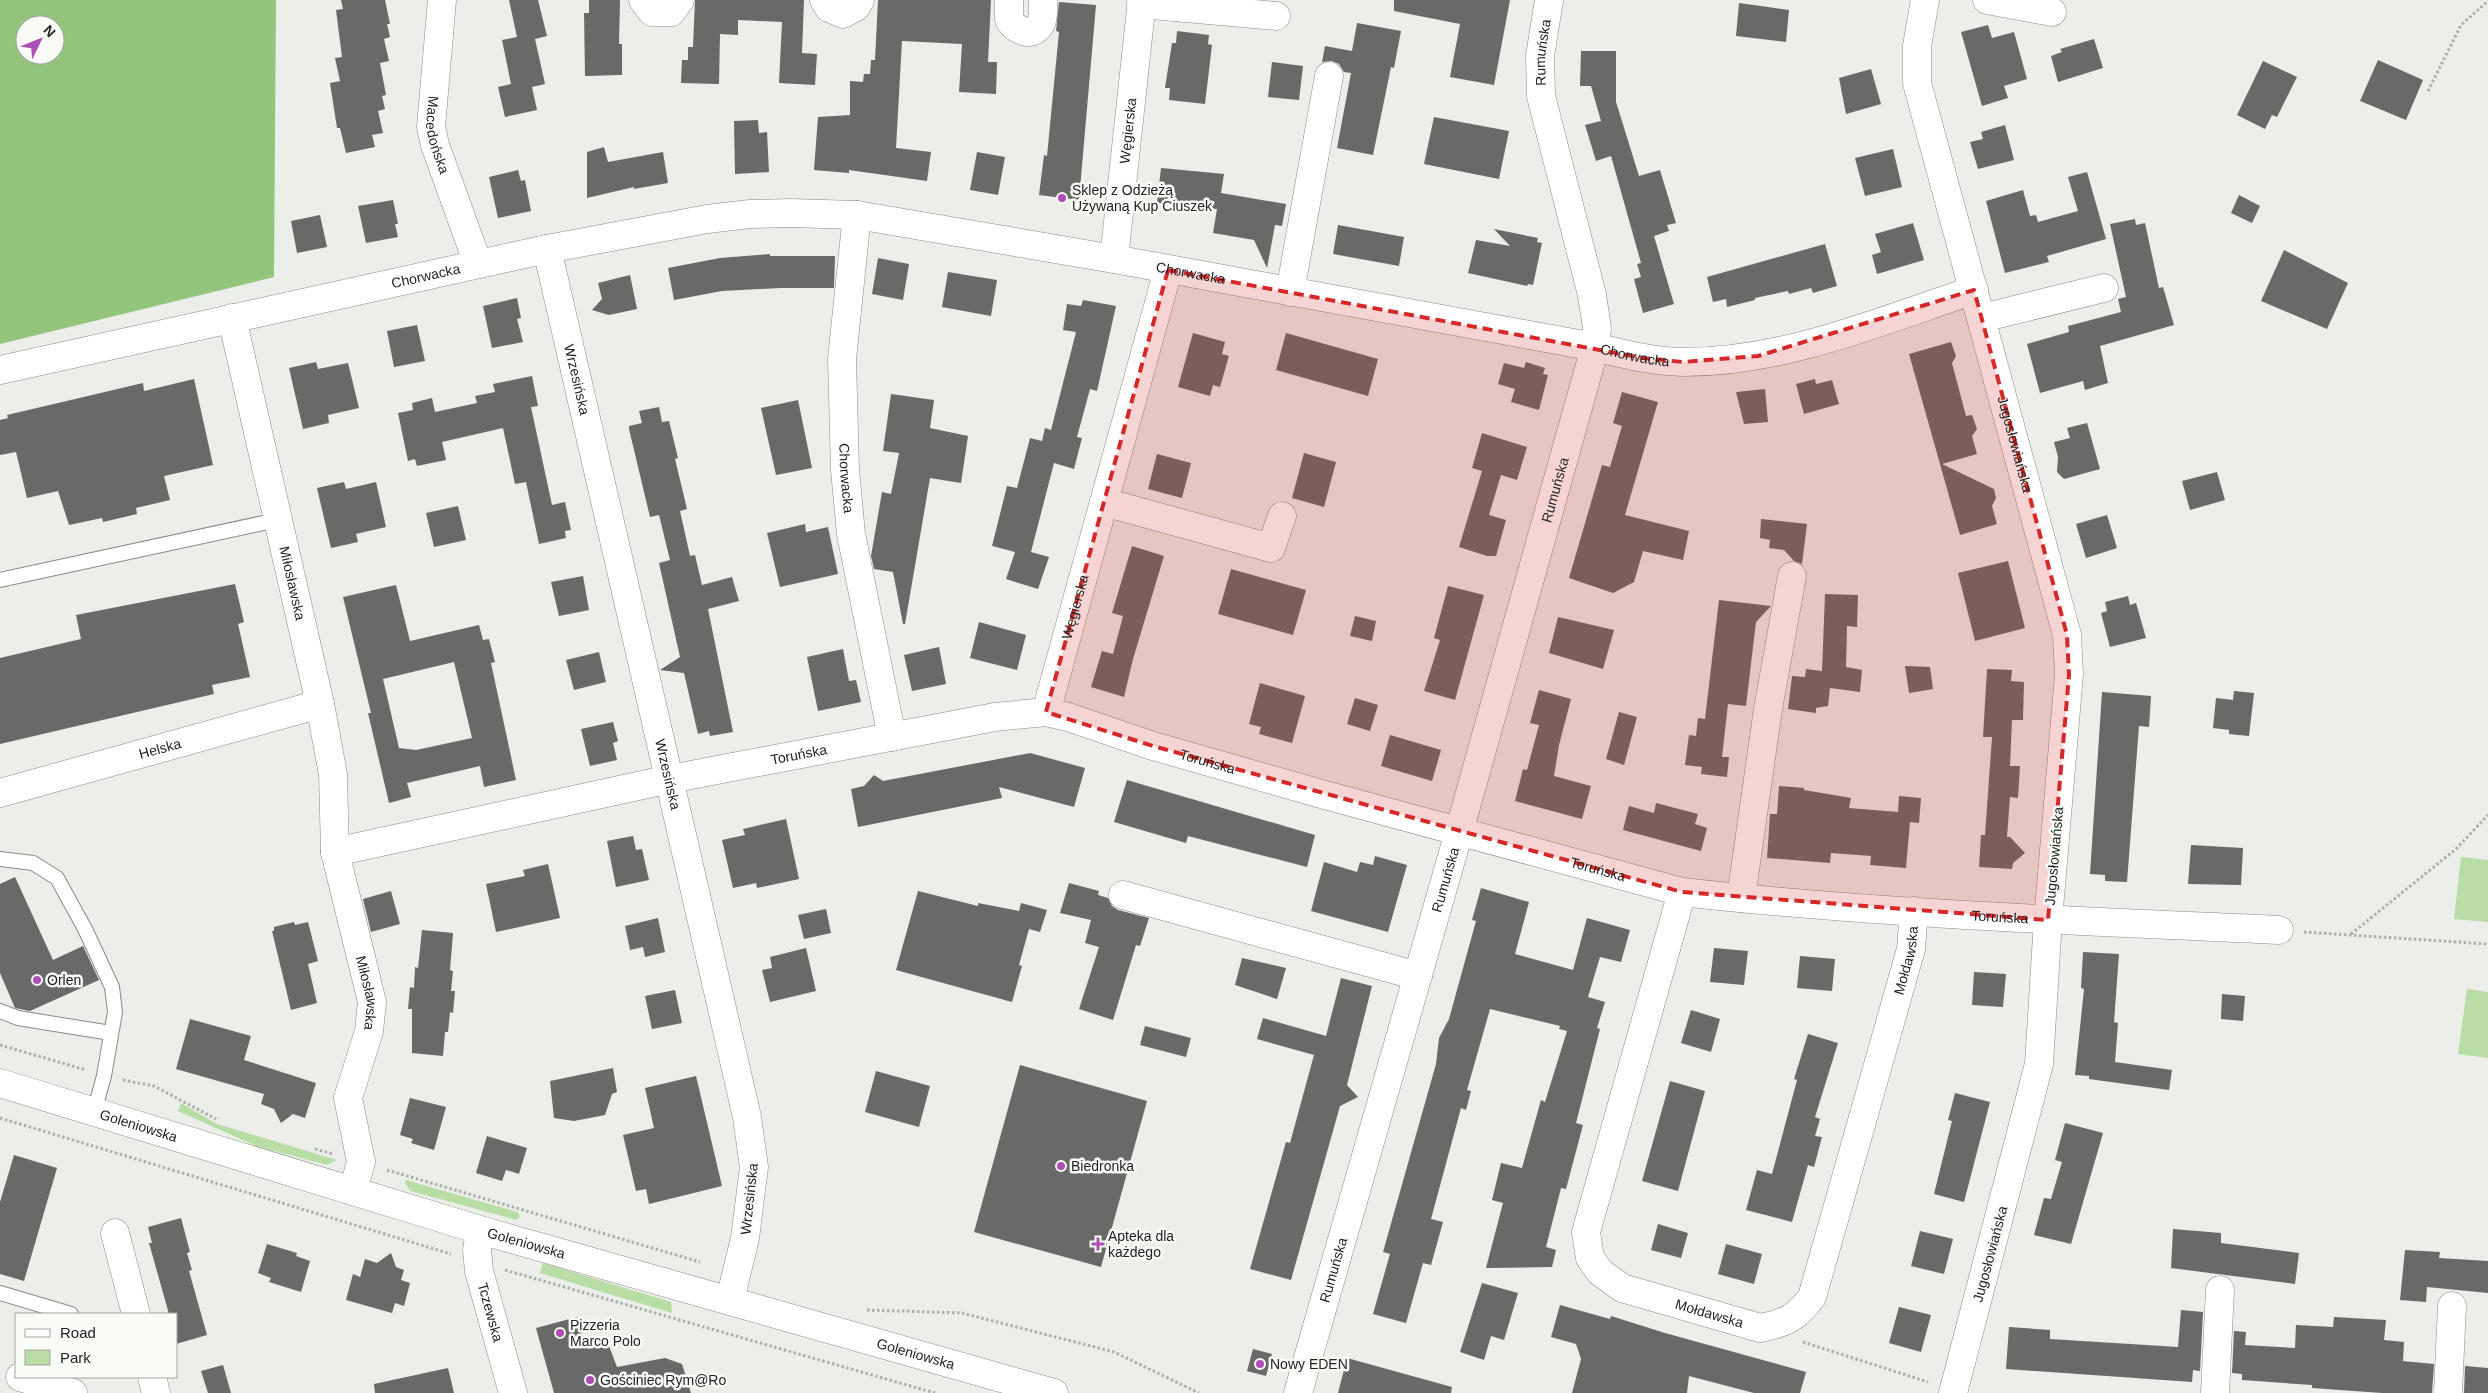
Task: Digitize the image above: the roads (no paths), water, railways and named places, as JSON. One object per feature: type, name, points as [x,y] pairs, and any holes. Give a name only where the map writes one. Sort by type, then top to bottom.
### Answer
[{"type":"street","name":"Macedońska","points":[[442,0],[431,127],[435,145],[478,264]]},
{"type":"street","points":[[643,0],[652,12],[662,13],[671,12],[680,0]]},
{"type":"street","points":[[824,0],[829,8],[844,14],[856,7],[860,0]]},
{"type":"street","points":[[1009,0],[1009,20],[1019,31],[1028,32],[1036,30],[1040,24],[1043,0]]},
{"type":"street","name":"Rumuńska","points":[[1298,1393],[1459,832],[1594,347],[1597,328],[1592,295],[1542,96],[1540,56],[1549,0]]},
{"type":"street","name":"Jugosłowiańska","points":[[1925,0],[1917,46],[1917,83],[2067,635],[2069,675],[2048,920],[2039,1064],[1957,1392]]},
{"type":"street","points":[[1987,0],[2052,12]]},
{"type":"street","name":"Węgierska","points":[[1114,259],[1141,2],[1276,16]]},
{"type":"street","points":[[1290,292],[1329,76]]},
{"type":"street","name":"Chorwacka","points":[[0,370],[548,249],[707,219],[750,214],[857,215],[1114,259],[1594,347],[1643,358],[1683,362],[1758,356],[1847,332],[1974,290]]},
{"type":"street","name":"Chorwacka","points":[[857,215],[842,359],[846,470],[851,534],[892,737]]},
{"type":"street","name":"Wrzesińska","points":[[548,249],[747,1116],[754,1167],[748,1219],[730,1300]]},
{"type":"street","name":"Węgierska","points":[[1046,712],[1168,270]]},
{"type":"street","points":[[1982,318],[2104,288]]},
{"type":"street","name":"Miłosławska","points":[[232,318],[320,704],[333,774],[335,852],[372,1002],[369,1031],[348,1098],[361,1162],[353,1191]]},
{"type":"street","points":[[1104,502],[1271,548],[1282,516]]},
{"type":"street","points":[[1741,898],[1768,709],[1792,576]]},
{"type":"street","name":"Helska","points":[[0,793],[320,704]]},
{"type":"street","name":"Toruńska","points":[[670,779],[996,717],[1046,712],[1068,717],[1153,746],[1682,892],[2048,920],[2279,930]]},
{"type":"street","points":[[335,852],[670,779]]},
{"type":"street","name":"Mołdawska","points":[[1682,892],[1586,1232],[1590,1258],[1600,1272],[1622,1288],[1760,1328],[1781,1324],[1799,1314],[1812,1297],[1911,949],[1914,911]]},
{"type":"street","points":[[1123,894],[1418,976]]},
{"type":"street","name":"Goleniowska","points":[[0,1083],[480,1230],[1054,1393]]},
{"type":"street","name":"Tczewska","points":[[480,1230],[477,1250],[479,1271],[513,1393]]},
{"type":"street","points":[[115,1233],[136,1313]]},
{"type":"street","points":[[2215,1393],[2220,1290]]},
{"type":"street","points":[[2448,1393],[2452,1306]]},
{"type":"street","points":[[0,1371],[15,1375]]},
{"type":"street","points":[[24,1378],[73,1393]]},
{"type":"street","points":[[152,1378],[156,1393]]},
{"type":"lane","points":[[0,580],[277,520]]},
{"type":"lane","points":[[0,859],[33,863],[57,878],[85,929],[112,987],[115,1012],[104,1076],[94,1112]]},
{"type":"lane","points":[[0,1011],[18,1018],[111,1033]]},
{"type":"lane","points":[[0,1293],[68,1313]]},
{"type":"place","name":"Sklep z Odzieżą Używaną Kup Ciuszek","points":[[1062,198]]},
{"type":"place","name":"Orlen","points":[[37,980]]},
{"type":"place","name":"Biedronka","points":[[1061,1166]]},
{"type":"place","name":"Apteka dla każdego","points":[[1098,1244]]},
{"type":"place","name":"Pizzeria Marco Polo","points":[[560,1333]]},
{"type":"place","name":"Nowy EDEN","points":[[1260,1364]]},
{"type":"place","name":"Gościniec Rym@Ro","points":[[590,1380]]}]
